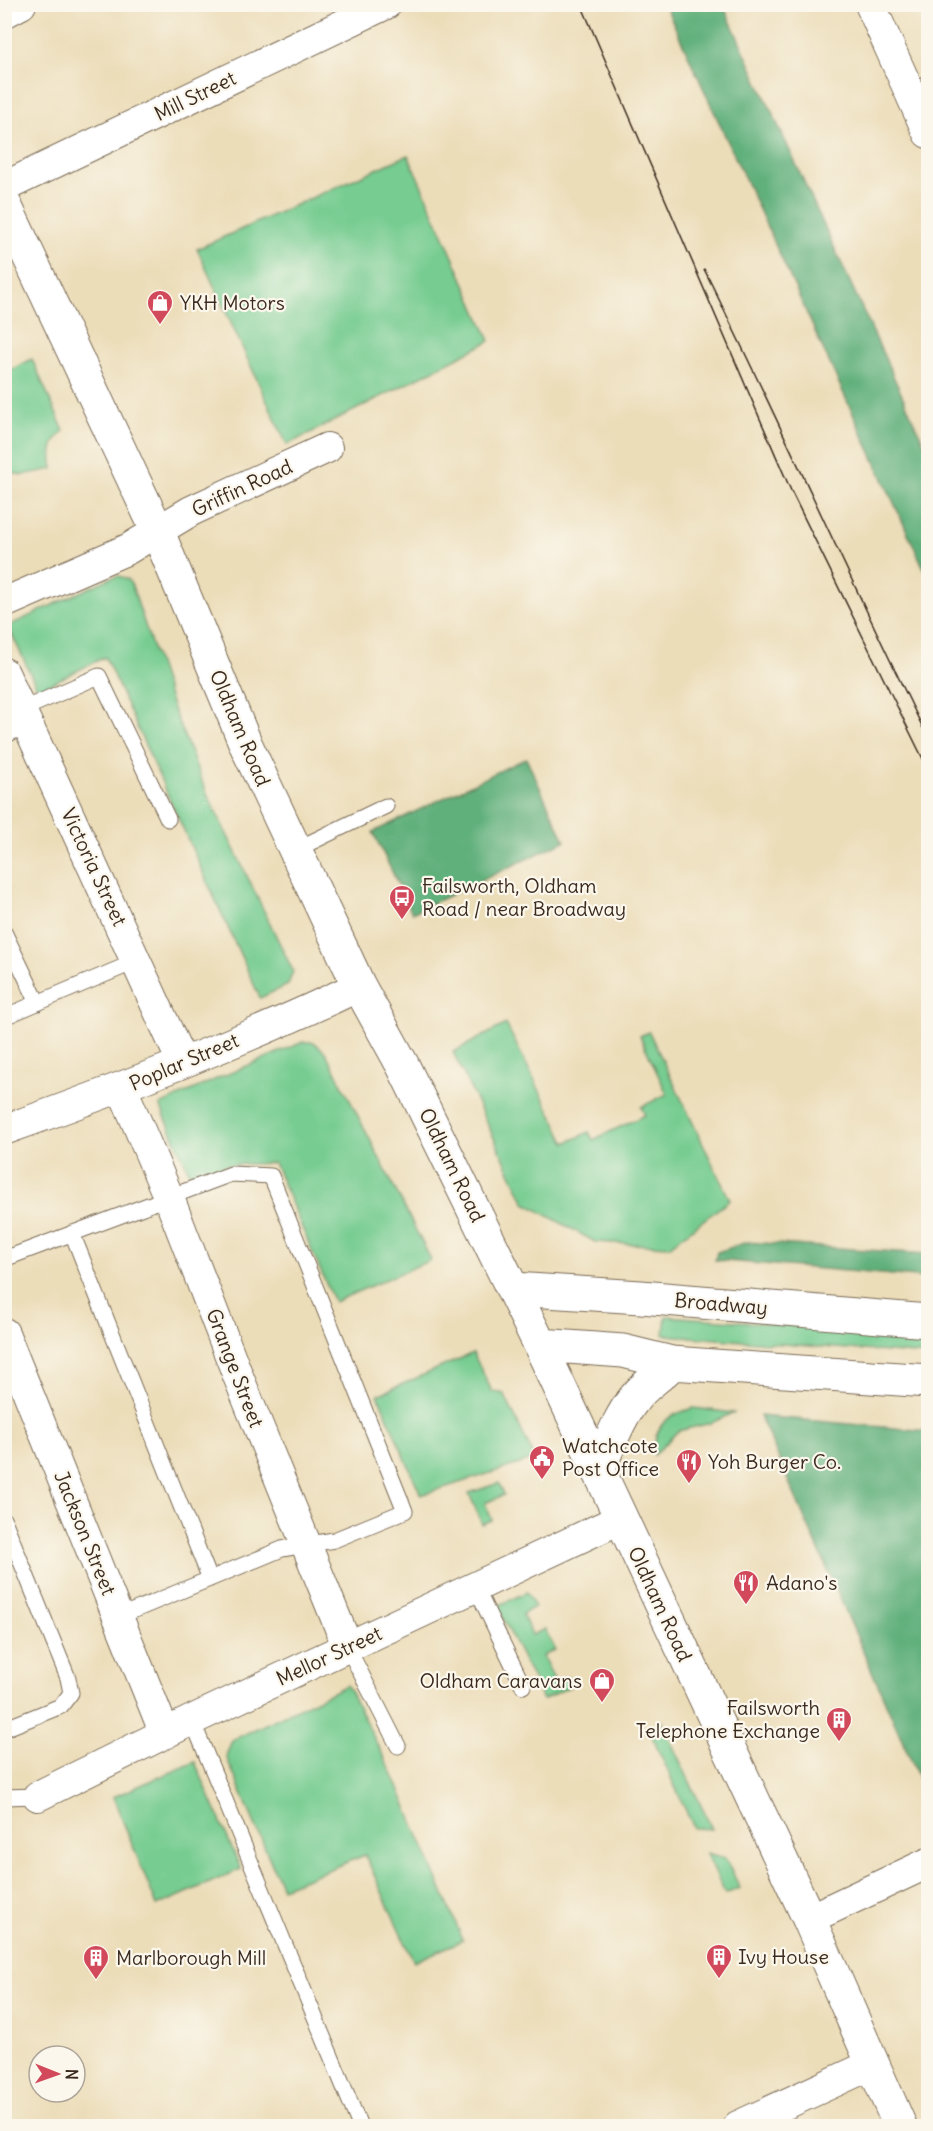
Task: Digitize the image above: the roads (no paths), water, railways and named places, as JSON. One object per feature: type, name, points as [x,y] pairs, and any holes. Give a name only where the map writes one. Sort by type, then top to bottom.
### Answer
[{"type":"highway","name":"Oldham Road","points":[[4,203],[158,532],[246,745],[359,986],[403,1066],[540,1345],[809,1919],[900,2127]]},
{"type":"highway","name":"Broadway","points":[[513,1289],[928,1321]]},
{"type":"highway","points":[[540,1345],[623,1351],[672,1363],[928,1381]]},
{"type":"highway","points":[[598,1470],[633,1400],[672,1363]]},
{"type":"street","points":[[4,13],[21,4]]},
{"type":"street","name":"Mill Street","points":[[4,187],[386,4]]},
{"type":"street","points":[[870,4],[928,133]]},
{"type":"street","name":"Griffin Road","points":[[4,603],[128,549],[191,511],[327,447]]},
{"type":"street","name":"Victoria Street","points":[[4,673],[18,724],[137,962],[182,1062]]},
{"type":"street","name":"Poplar Street","points":[[4,1130],[122,1088],[320,1005],[359,986]]},
{"type":"street","name":"Grange Street","points":[[122,1088],[169,1198],[348,1648]]},
{"type":"street","name":"Jackson Street","points":[[4,1333],[165,1734]]},
{"type":"street","name":"Mellor Street","points":[[38,1796],[192,1720],[620,1519]]},
{"type":"street","points":[[809,1919],[928,1863]]},
{"type":"street","points":[[738,2127],[873,2064]]},
{"type":"lane","points":[[18,724],[99,676],[168,819]]},
{"type":"lane","points":[[295,850],[386,806]]},
{"type":"lane","points":[[4,932],[38,1003]]},
{"type":"lane","points":[[4,1017],[137,962]]},
{"type":"lane","points":[[4,1259],[231,1174],[271,1176],[405,1511],[334,1540],[282,1549],[118,1617]]},
{"type":"lane","points":[[72,1233],[210,1579]]},
{"type":"lane","points":[[4,1520],[68,1678],[71,1693],[61,1706],[4,1729]]},
{"type":"lane","points":[[475,1586],[523,1686]]},
{"type":"lane","points":[[348,1648],[398,1746]]},
{"type":"lane","points":[[192,1720],[360,2127]]},
{"type":"lane","points":[[4,1797],[38,1796]]},
{"type":"tram line","points":[[581,4],[792,493],[928,769]]},
{"type":"tram line","points":[[704,269],[928,738]]},
{"type":"place","name":"YKH Motors","points":[[160,326]]},
{"type":"place","name":"Failsworth, Oldham Road / near Broadway","points":[[402,921]]},
{"type":"place","name":"Watchcote Post Office","points":[[542,1481]]},
{"type":"place","name":"Yoh Burger Co.","points":[[689,1485]]},
{"type":"place","name":"Adano's","points":[[746,1606]]},
{"type":"place","name":"Oldham Caravans","points":[[602,1704]]},
{"type":"place","name":"Failsworth Telephone Exchange","points":[[839,1743]]},
{"type":"place","name":"Ivy House","points":[[719,1980]]},
{"type":"place","name":"Marlborough Mill","points":[[96,1981]]}]
